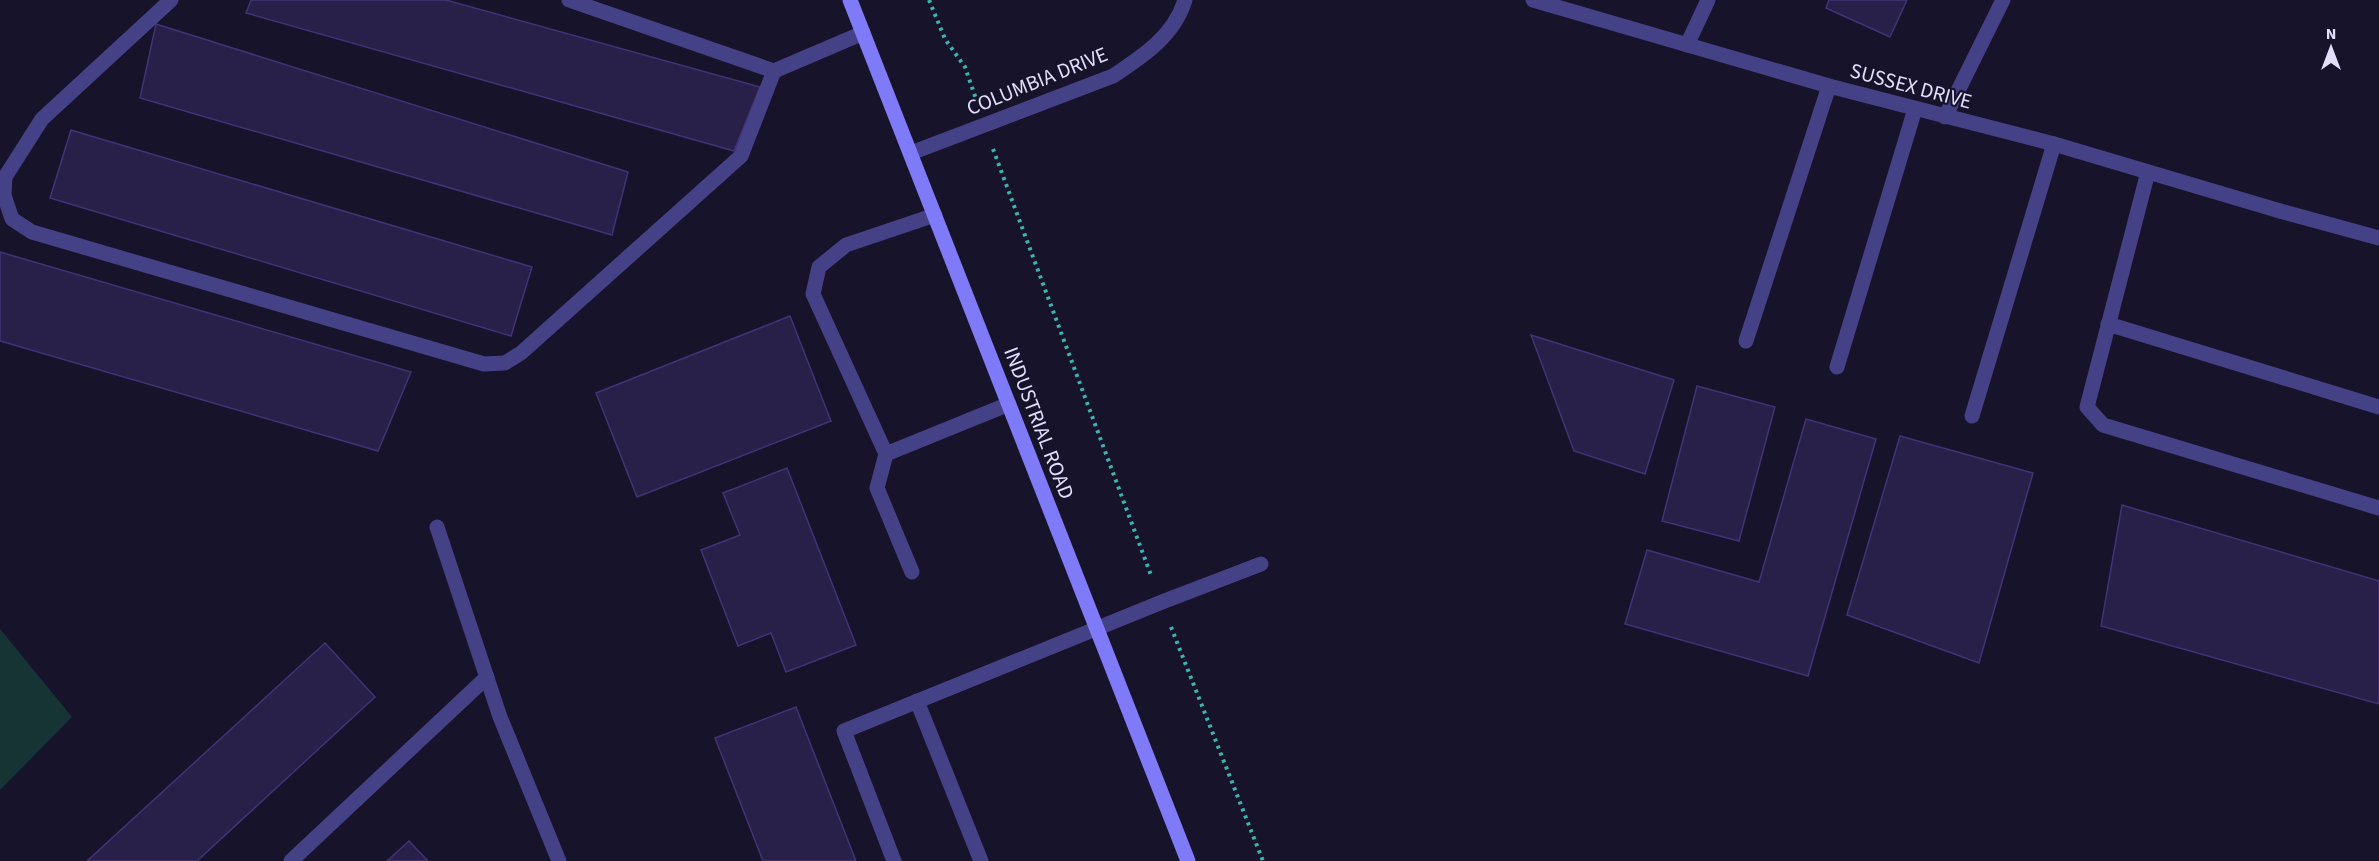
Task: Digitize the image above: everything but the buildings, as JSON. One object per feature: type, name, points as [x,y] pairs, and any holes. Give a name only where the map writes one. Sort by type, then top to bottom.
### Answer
[{"type":"main road","name":"INDUSTRIAL ROAD","points":[[850,0],[1188,861]]},
{"type":"street","points":[[171,0],[42,119],[5,177],[4,195],[12,219],[32,232],[484,364],[505,363],[528,348],[741,156],[774,71]]},
{"type":"street","points":[[569,0],[774,71],[863,33]]},
{"type":"street","name":"COLUMBIA DRIVE","points":[[910,153],[1113,76],[1164,37],[1180,17],[1185,0]]},
{"type":"street","name":"SUSSEX DRIVE","points":[[1533,0],[1830,86],[2054,144],[2379,238]]},
{"type":"street","points":[[1687,45],[1708,0]]},
{"type":"street","points":[[1945,117],[2003,0]]},
{"type":"street","points":[[1746,341],[1830,86]]},
{"type":"street","points":[[1837,367],[1916,109]]},
{"type":"street","points":[[1972,416],[2054,144]]},
{"type":"street","points":[[2148,172],[2087,406],[2103,425],[2379,508]]},
{"type":"street","points":[[912,572],[877,488],[886,454],[813,294],[819,267],[846,245],[935,215]]},
{"type":"street","points":[[2108,324],[2379,407]]},
{"type":"street","points":[[886,454],[1009,404]]},
{"type":"street","points":[[437,527],[500,717],[559,861]]},
{"type":"street","points":[[894,861],[844,731],[1261,564]]},
{"type":"street","points":[[291,861],[487,677]]},
{"type":"street","points":[[917,701],[981,861]]},
{"type":"path","points":[[929,0],[945,39],[965,67]]},
{"type":"path","points":[[1005,184],[1135,534]]},
{"type":"path","points":[[1182,657],[1263,861]]},
{"type":"green space","points":[[0,629],[72,717],[0,790]]}]
